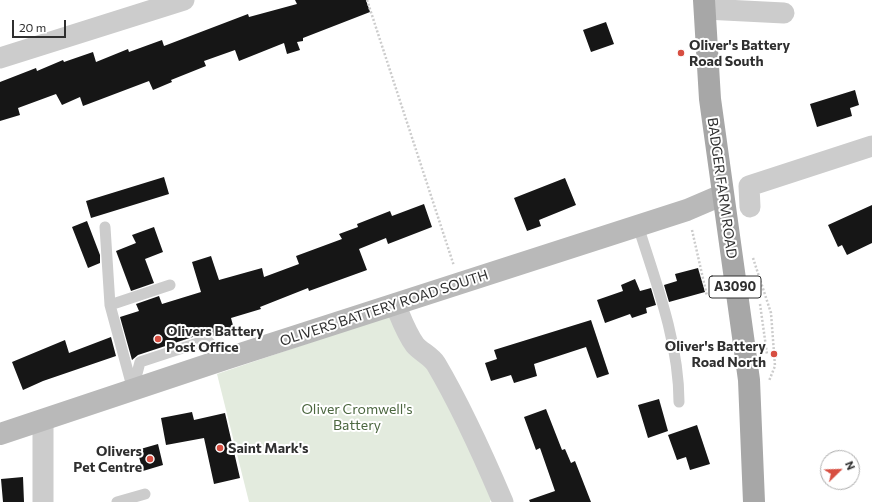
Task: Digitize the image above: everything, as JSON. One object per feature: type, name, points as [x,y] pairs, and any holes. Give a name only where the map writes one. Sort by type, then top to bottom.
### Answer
[{"type":"main road","name":"BADGER FARM ROAD","points":[[709,5],[707,64],[710,99],[722,195],[749,380],[754,502]]},
{"type":"street","points":[[0,58],[184,0]]},
{"type":"street","points":[[709,5],[784,13]]},
{"type":"street","points":[[750,207],[749,186],[872,146]]},
{"type":"street","name":"OLIVERS BATTERY ROAD SOUTH","points":[[0,434],[225,359],[687,210],[722,195]]},
{"type":"street","points":[[395,304],[405,328],[416,346],[434,362],[444,378],[475,439],[503,502]]},
{"type":"street","points":[[43,420],[43,502]]},
{"type":"lane","points":[[638,226],[667,324],[679,379],[679,402]]},
{"type":"lane","points":[[105,227],[110,305],[133,390]]},
{"type":"lane","points":[[110,305],[170,285]]},
{"type":"lane","points":[[117,502],[145,494]]},
{"type":"path","points":[[367,0],[460,284]]},
{"type":"path","points":[[696,243],[708,296]]},
{"type":"path","points":[[751,251],[771,313],[775,366],[767,387]]},
{"type":"green space","name":"Oliver Cromwell's Battery","points":[[389,316],[431,370],[493,495],[490,502],[249,502],[217,374]]},
{"type":"building","points":[[295,0],[366,0],[370,12],[303,38],[303,41],[297,42],[300,50],[287,54],[284,43],[239,61],[235,50],[204,61],[206,66],[171,80],[172,82],[153,90],[149,81],[83,106],[80,97],[62,105],[56,94],[18,108],[20,115],[0,121],[0,82],[36,68],[37,71],[63,60],[64,62],[93,52],[96,62],[128,49],[129,52],[162,40],[164,46],[248,14],[249,17],[297,4]]},
{"type":"building","points":[[606,22],[614,44],[591,52],[583,30]]},
{"type":"building","points":[[855,90],[859,105],[850,108],[852,116],[817,127],[810,104]]},
{"type":"building","points":[[164,177],[169,194],[91,218],[86,201]]},
{"type":"building","points":[[565,178],[576,205],[539,220],[541,226],[527,231],[514,198]]},
{"type":"building","points":[[424,204],[432,227],[388,244],[386,238],[359,249],[367,270],[309,291],[308,288],[260,307],[261,309],[231,318],[234,329],[212,336],[205,333],[138,355],[132,360],[120,317],[139,311],[136,304],[159,296],[162,304],[201,292],[192,262],[211,256],[219,280],[262,268],[264,277],[299,264],[296,256],[342,239],[339,234],[358,227],[357,224],[390,211],[392,216]]},
{"type":"building","points":[[872,205],[872,243],[847,255],[842,245],[838,247],[828,225]]},
{"type":"building","points":[[87,221],[100,255],[100,263],[88,268],[72,227]]},
{"type":"building","points":[[154,227],[163,252],[145,259],[154,283],[131,291],[116,251],[136,243],[132,235]]},
{"type":"building","points":[[698,268],[705,292],[669,302],[664,285],[677,281],[675,274]]},
{"type":"building","points":[[635,279],[640,291],[651,288],[656,305],[646,308],[647,313],[632,318],[630,314],[605,323],[597,300],[623,291],[621,285]]},
{"type":"building","points":[[591,320],[609,374],[597,378],[586,347],[534,364],[537,376],[514,383],[511,375],[491,381],[485,363],[497,359],[494,350]]},
{"type":"building","points":[[111,337],[116,356],[43,381],[23,390],[12,362],[65,340],[69,353]]},
{"type":"building","points":[[659,399],[668,431],[648,438],[638,405]]},
{"type":"building","points":[[546,409],[562,450],[565,449],[571,463],[575,461],[591,502],[530,502],[529,500],[555,491],[540,448],[536,450],[524,417]]},
{"type":"building","name":"Saint Mark's","points":[[192,412],[194,420],[225,413],[240,478],[214,484],[204,438],[166,445],[161,418]]},
{"type":"building","points":[[697,425],[710,464],[690,470],[686,457],[677,460],[668,435]]},
{"type":"building","name":"Olivers Pet Centre","points":[[158,444],[163,465],[143,471],[137,450]]},
{"type":"building","points":[[23,477],[24,502],[3,502],[1,479]]},
{"type":"place","name":"Oliver's Battery Road South","points":[[681,53]]},
{"type":"place","name":"Olivers Battery Post Office","points":[[158,339]]},
{"type":"place","name":"Oliver's Battery Road North","points":[[774,354]]},
{"type":"place","name":"Saint Mark's","points":[[220,448]]},
{"type":"place","name":"Olivers Pet Centre","points":[[150,459]]}]
